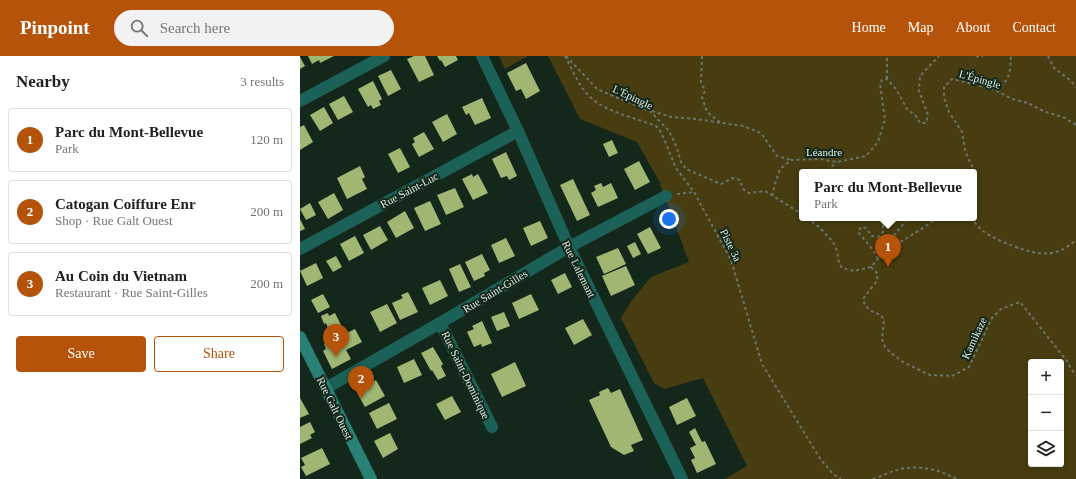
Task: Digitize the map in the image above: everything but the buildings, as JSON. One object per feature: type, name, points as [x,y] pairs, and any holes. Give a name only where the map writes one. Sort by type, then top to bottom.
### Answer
[{"type":"main road","name":"Rue Galt Ouest","points":[[300,337],[371,479]]},
{"type":"street","points":[[300,101],[384,56]]},
{"type":"street","name":"Rue Lalemant","points":[[482,56],[518,131],[569,247],[682,479]]},
{"type":"street","name":"Rue Saint-Luc","points":[[300,249],[518,131]]},
{"type":"street","name":"Rue Saint-Gilles","points":[[326,388],[569,247],[666,196]]},
{"type":"street","name":"Rue Saint-Dominique","points":[[440,323],[492,427]]},
{"type":"path","name":"L'Épingle","points":[[565,56],[597,89],[650,111],[669,131],[677,148],[681,162],[686,169],[721,184],[733,178],[740,180],[743,189],[750,193],[765,191],[789,207],[799,211]]},
{"type":"path","name":"Piste 3a","points":[[565,56],[583,89],[594,101],[611,111],[656,126],[661,132],[676,168],[694,192],[731,260],[762,364],[821,460],[833,474],[841,479]]},
{"type":"path","points":[[702,56],[701,82],[705,90],[702,97],[707,112],[722,124]]},
{"type":"path","points":[[887,56],[887,79],[896,89],[907,109],[916,116],[920,123],[926,124],[928,115],[919,91],[920,76],[939,56]]},
{"type":"path","points":[[976,56],[983,56]]},
{"type":"path","points":[[993,89],[1002,86],[1006,81],[1009,74],[1011,56]]},
{"type":"path","points":[[1048,56],[1054,68],[1070,80],[1076,87]]},
{"type":"path","name":"Léandre","points":[[772,196],[780,169],[791,160],[820,159],[836,162],[866,156],[878,142],[885,119],[880,84],[882,80],[887,79]]},
{"type":"path","name":"L'Épingle","points":[[974,169],[965,150],[962,132],[950,112],[944,98],[944,87],[952,79],[993,89],[1012,99],[1028,103],[1043,111],[1065,118],[1076,125]]},
{"type":"path","points":[[650,111],[671,117],[743,126],[761,132],[777,156],[791,160]]},
{"type":"path","points":[[831,169],[836,162]]},
{"type":"path","points":[[682,193],[694,192]]},
{"type":"path","points":[[811,221],[833,242],[842,268],[854,271],[871,267],[888,250],[933,221]]},
{"type":"path","points":[[878,259],[873,250],[858,232],[861,227],[866,228],[872,236],[878,237],[883,232],[884,221]]},
{"type":"path","points":[[878,259],[906,221]]},
{"type":"path","points":[[973,221],[984,231],[1005,243],[1031,252],[1048,253],[1059,251],[1069,246],[1076,240]]},
{"type":"path","name":"Kamikaze","points":[[871,267],[878,274],[876,282],[863,299],[864,305],[872,312],[881,315],[884,320],[882,340],[885,347],[903,362],[930,375],[952,376],[969,368],[992,318],[1001,309],[1020,302],[1067,361],[1076,375]]},
{"type":"path","points":[[873,479],[882,478],[894,471],[906,468],[937,471],[959,479]]},
{"type":"shaded area","points":[[499,56],[528,56],[505,69]]},
{"type":"shaded area","points":[[548,56],[1076,56],[1076,479],[725,479],[747,466],[703,378],[664,389],[654,383],[621,318],[632,300],[651,277],[689,262],[659,181],[637,142],[580,119]]},
{"type":"place","name":"Parc du Mont-Bellevue","points":[[888,267]]},
{"type":"place","name":"Au Coin du Vietnam","points":[[336,357]]},
{"type":"place","name":"Catogan Coiffure Enr","points":[[361,399]]}]
